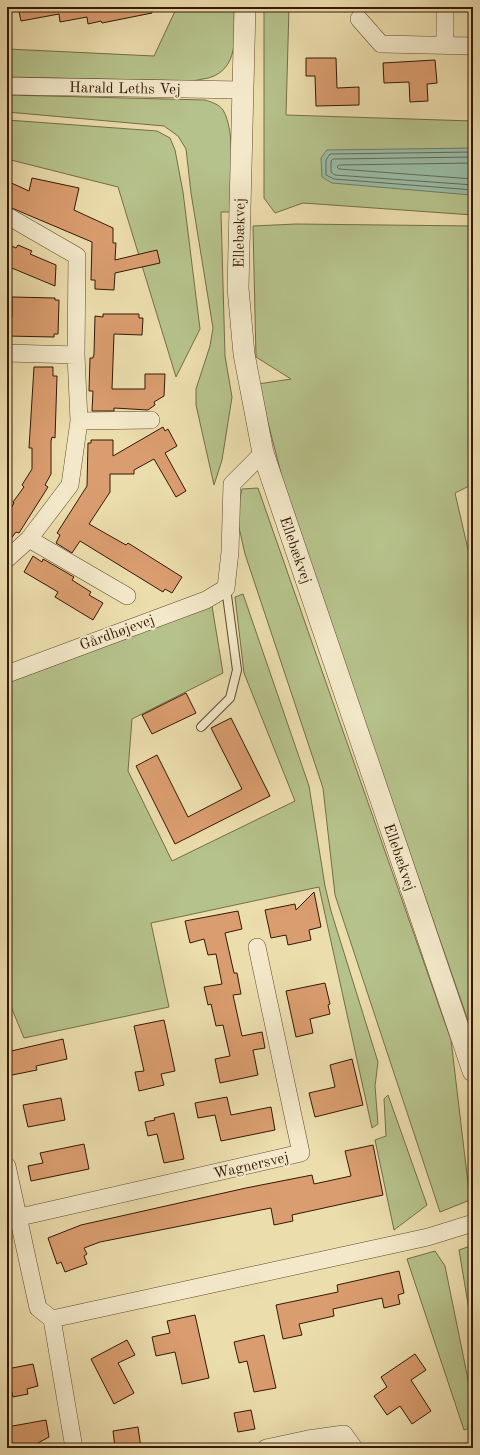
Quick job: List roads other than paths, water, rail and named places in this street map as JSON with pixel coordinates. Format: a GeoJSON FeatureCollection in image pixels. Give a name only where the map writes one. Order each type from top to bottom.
{"type":"FeatureCollection","features":[{"type":"Feature","properties":{"kind":"street","name":"Ellebækvej"},"geometry":{"type":"LineString","coordinates":[[245,7],[238,288],[244,354],[263,453],[473,1071]]}},
{"type":"Feature","properties":{"kind":"street"},"geometry":{"type":"LineString","coordinates":[[445,7],[446,45]]}},
{"type":"Feature","properties":{"kind":"street"},"geometry":{"type":"LineString","coordinates":[[359,19],[381,44],[473,46]]}},
{"type":"Feature","properties":{"kind":"street","name":"Harald Leths Vej"},"geometry":{"type":"LineString","coordinates":[[7,86],[243,90]]}},
{"type":"Feature","properties":{"kind":"street"},"geometry":{"type":"LineString","coordinates":[[7,218],[11,218],[77,256],[76,355],[79,421],[70,485],[29,539],[7,559]]}},
{"type":"Feature","properties":{"kind":"street"},"geometry":{"type":"LineString","coordinates":[[7,353],[76,355]]}},
{"type":"Feature","properties":{"kind":"street"},"geometry":{"type":"LineString","coordinates":[[79,421],[151,420]]}},
{"type":"Feature","properties":{"kind":"street"},"geometry":{"type":"LineString","coordinates":[[226,588],[230,552],[232,484],[263,453]]}},
{"type":"Feature","properties":{"kind":"street"},"geometry":{"type":"LineString","coordinates":[[29,539],[127,596]]}},
{"type":"Feature","properties":{"kind":"street","name":"Gårdhøjevej"},"geometry":{"type":"LineString","coordinates":[[7,674],[206,600],[226,588]]}},
{"type":"Feature","properties":{"kind":"street","name":"Wagnersvej"},"geometry":{"type":"LineString","coordinates":[[13,1219],[301,1153],[257,947]]}},
{"type":"Feature","properties":{"kind":"street"},"geometry":{"type":"LineString","coordinates":[[7,1166],[13,1219],[38,1308],[52,1319],[74,1448]]}},
{"type":"Feature","properties":{"kind":"street"},"geometry":{"type":"LineString","coordinates":[[52,1319],[428,1237],[473,1223]]}},
{"type":"Feature","properties":{"kind":"street"},"geometry":{"type":"LineString","coordinates":[[266,1448],[308,1439],[344,1434],[354,1448]]}},
{"type":"Feature","properties":{"kind":"lane"},"geometry":{"type":"LineString","coordinates":[[201,727],[230,698],[237,670],[226,588]]}},
{"type":"Feature","properties":{"kind":"water"},"geometry":{"type":"Polygon","coordinates":[[[473,148],[473,194],[471,195],[332,183],[322,177],[321,158],[327,150],[473,148]]]}}]}
